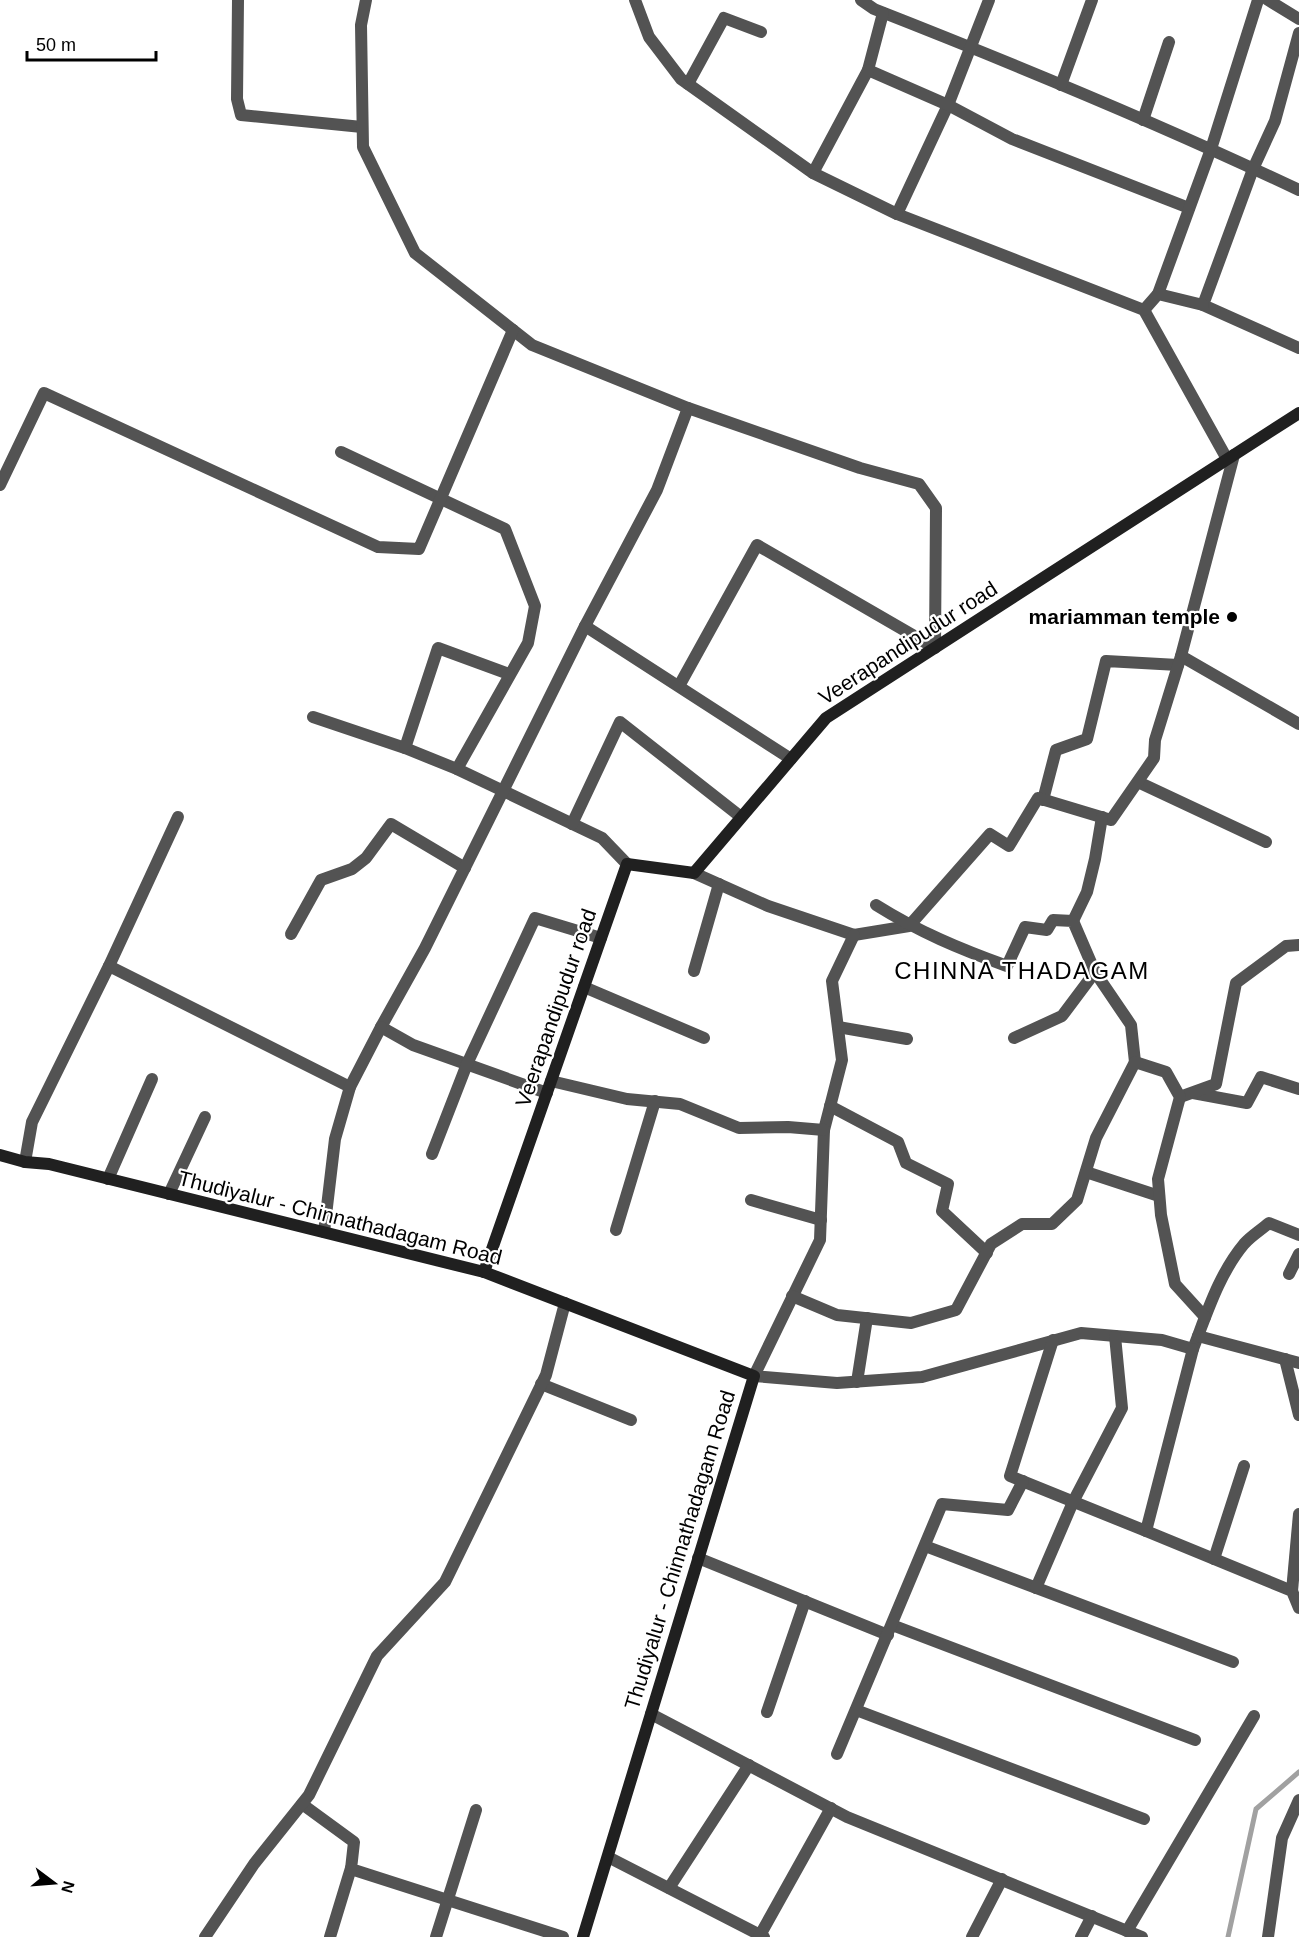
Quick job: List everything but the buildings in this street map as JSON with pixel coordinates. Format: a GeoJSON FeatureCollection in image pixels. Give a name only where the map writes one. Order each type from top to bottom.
{"type":"FeatureCollection","features":[{"type":"Feature","properties":{"kind":"main road","name":"Veerapandipudur road"},"geometry":{"type":"LineString","coordinates":[[694,873],[826,718],[1299,414]]}},
{"type":"Feature","properties":{"kind":"main road","name":"Veerapandipudur road"},"geometry":{"type":"LineString","coordinates":[[484,1272],[627,864]]}},
{"type":"Feature","properties":{"kind":"main road"},"geometry":{"type":"LineString","coordinates":[[627,864],[694,873]]}},
{"type":"Feature","properties":{"kind":"main road","name":"Thudiyalur - Chinnathadagam Road"},"geometry":{"type":"LineString","coordinates":[[0,1155],[25,1162],[49,1164],[484,1272],[754,1376],[583,1937]]}},
{"type":"Feature","properties":{"kind":"street"},"geometry":{"type":"LineString","coordinates":[[238,0],[237,99],[241,114],[362,127]]}},
{"type":"Feature","properties":{"kind":"street"},"geometry":{"type":"LineString","coordinates":[[366,0],[361,25],[363,147],[415,253],[532,345],[688,408],[860,468],[919,484],[936,508],[935,648],[757,545],[679,686]]}},
{"type":"Feature","properties":{"kind":"street"},"geometry":{"type":"LineString","coordinates":[[635,0],[649,38],[681,79],[813,173],[897,214],[1143,310],[1231,457],[1180,660],[1155,740],[1154,758],[1111,820],[1038,798],[1009,846],[990,834],[909,926],[854,935],[768,906],[694,873]]}},
{"type":"Feature","properties":{"kind":"street"},"geometry":{"type":"LineString","coordinates":[[861,0],[969,48],[1211,149],[1299,190]]}},
{"type":"Feature","properties":{"kind":"street"},"geometry":{"type":"LineString","coordinates":[[897,214],[948,105],[989,0]]}},
{"type":"Feature","properties":{"kind":"street"},"geometry":{"type":"LineString","coordinates":[[1061,85],[1092,0]]}},
{"type":"Feature","properties":{"kind":"street"},"geometry":{"type":"LineString","coordinates":[[1143,310],[1158,294],[1211,149],[1258,0]]}},
{"type":"Feature","properties":{"kind":"street"},"geometry":{"type":"LineString","coordinates":[[1268,0],[1299,18]]}},
{"type":"Feature","properties":{"kind":"street"},"geometry":{"type":"LineString","coordinates":[[813,173],[868,70],[877,7]]}},
{"type":"Feature","properties":{"kind":"street"},"geometry":{"type":"LineString","coordinates":[[688,84],[724,18],[761,32]]}},
{"type":"Feature","properties":{"kind":"street"},"geometry":{"type":"LineString","coordinates":[[1203,305],[1253,169],[1275,121],[1299,33]]}},
{"type":"Feature","properties":{"kind":"street"},"geometry":{"type":"LineString","coordinates":[[1143,120],[1169,42]]}},
{"type":"Feature","properties":{"kind":"street"},"geometry":{"type":"LineString","coordinates":[[868,70],[948,105],[1012,139],[1189,208]]}},
{"type":"Feature","properties":{"kind":"street"},"geometry":{"type":"LineString","coordinates":[[1158,294],[1203,305],[1299,348]]}},
{"type":"Feature","properties":{"kind":"street"},"geometry":{"type":"LineString","coordinates":[[0,485],[44,393],[378,547],[420,549],[513,330]]}},
{"type":"Feature","properties":{"kind":"street"},"geometry":{"type":"LineString","coordinates":[[324,1232],[335,1140],[350,1088],[425,948],[585,626],[657,490],[688,408]]}},
{"type":"Feature","properties":{"kind":"street"},"geometry":{"type":"LineString","coordinates":[[341,452],[505,529],[535,606],[528,643],[457,769]]}},
{"type":"Feature","properties":{"kind":"street"},"geometry":{"type":"LineString","coordinates":[[585,626],[791,759]]}},
{"type":"Feature","properties":{"kind":"street"},"geometry":{"type":"LineString","coordinates":[[405,748],[438,648],[509,674]]}},
{"type":"Feature","properties":{"kind":"street"},"geometry":{"type":"LineString","coordinates":[[1043,800],[1056,750],[1088,740],[1106,661],[1180,660],[1299,724]]}},
{"type":"Feature","properties":{"kind":"street"},"geometry":{"type":"LineString","coordinates":[[313,717],[405,748],[457,769],[602,838],[627,864]]}},
{"type":"Feature","properties":{"kind":"street"},"geometry":{"type":"LineString","coordinates":[[572,824],[620,722],[741,817]]}},
{"type":"Feature","properties":{"kind":"street"},"geometry":{"type":"LineString","coordinates":[[1138,782],[1266,842]]}},
{"type":"Feature","properties":{"kind":"street"},"geometry":{"type":"LineString","coordinates":[[25,1162],[32,1122],[109,966],[178,817]]}},
{"type":"Feature","properties":{"kind":"street"},"geometry":{"type":"LineString","coordinates":[[792,1296],[837,1315],[911,1323],[956,1310],[991,1244],[1022,1224],[1052,1224],[1077,1200],[1096,1138],[1135,1062],[1131,1025],[1095,972],[1073,921],[1087,892],[1102,817]]}},
{"type":"Feature","properties":{"kind":"street"},"geometry":{"type":"LineString","coordinates":[[291,934],[321,880],[352,869],[366,858],[391,824],[465,868]]}},
{"type":"Feature","properties":{"kind":"street"},"geometry":{"type":"LineString","coordinates":[[694,971],[719,884]]}},
{"type":"Feature","properties":{"kind":"street"},"geometry":{"type":"LineString","coordinates":[[876,905],[909,926],[951,946],[1007,966],[1025,927],[1047,930],[1053,920],[1073,921]]}},
{"type":"Feature","properties":{"kind":"street"},"geometry":{"type":"LineString","coordinates":[[432,1154],[467,1064],[534,918],[601,938]]}},
{"type":"Feature","properties":{"kind":"street"},"geometry":{"type":"LineString","coordinates":[[854,935],[832,981],[842,1060],[824,1130],[820,1240],[754,1376],[837,1383],[922,1377],[1081,1333],[1162,1340],[1193,1349]]}},
{"type":"Feature","properties":{"kind":"street"},"geometry":{"type":"LineString","coordinates":[[1186,1095],[1216,1084],[1236,983],[1286,946],[1299,945]]}},
{"type":"Feature","properties":{"kind":"street"},"geometry":{"type":"LineString","coordinates":[[109,966],[350,1088]]}},
{"type":"Feature","properties":{"kind":"street"},"geometry":{"type":"LineString","coordinates":[[1014,1038],[1062,1016],[1095,972]]}},
{"type":"Feature","properties":{"kind":"street"},"geometry":{"type":"LineString","coordinates":[[584,987],[704,1038]]}},
{"type":"Feature","properties":{"kind":"street"},"geometry":{"type":"LineString","coordinates":[[838,1027],[907,1039]]}},
{"type":"Feature","properties":{"kind":"street"},"geometry":{"type":"LineString","coordinates":[[381,1028],[413,1045],[547,1093]]}},
{"type":"Feature","properties":{"kind":"street"},"geometry":{"type":"LineString","coordinates":[[1135,1062],[1166,1072],[1186,1095],[1247,1103],[1261,1077],[1299,1089]]}},
{"type":"Feature","properties":{"kind":"street"},"geometry":{"type":"LineString","coordinates":[[108,1179],[152,1079]]}},
{"type":"Feature","properties":{"kind":"street"},"geometry":{"type":"LineString","coordinates":[[551,1081],[627,1099],[680,1104],[739,1128],[788,1127],[824,1130]]}},
{"type":"Feature","properties":{"kind":"street"},"geometry":{"type":"LineString","coordinates":[[1186,1095],[1158,1179],[1159,1196],[1175,1284],[1205,1317]]}},
{"type":"Feature","properties":{"kind":"street"},"geometry":{"type":"LineString","coordinates":[[616,1230],[655,1101]]}},
{"type":"Feature","properties":{"kind":"street"},"geometry":{"type":"LineString","coordinates":[[830,1106],[898,1142],[906,1163],[948,1184],[942,1211],[987,1252]]}},
{"type":"Feature","properties":{"kind":"street"},"geometry":{"type":"LineString","coordinates":[[169,1194],[205,1117]]}},
{"type":"Feature","properties":{"kind":"street"},"geometry":{"type":"LineString","coordinates":[[1086,1172],[1159,1196]]}},
{"type":"Feature","properties":{"kind":"street"},"geometry":{"type":"LineString","coordinates":[[751,1200],[821,1220]]}},
{"type":"Feature","properties":{"kind":"street"},"geometry":{"type":"LineString","coordinates":[[1146,1531],[1193,1349],[1228,1267],[1245,1243],[1269,1223],[1298,1232]]}},
{"type":"Feature","properties":{"kind":"street"},"geometry":{"type":"LineString","coordinates":[[1289,1274],[1299,1254]]}},
{"type":"Feature","properties":{"kind":"street"},"geometry":{"type":"LineString","coordinates":[[205,1937],[254,1864],[309,1795],[377,1656],[446,1582],[546,1375],[565,1303]]}},
{"type":"Feature","properties":{"kind":"street"},"geometry":{"type":"LineString","coordinates":[[857,1382],[867,1318]]}},
{"type":"Feature","properties":{"kind":"street"},"geometry":{"type":"LineString","coordinates":[[1036,1588],[1073,1502],[1122,1408],[1115,1336]]}},
{"type":"Feature","properties":{"kind":"street"},"geometry":{"type":"LineString","coordinates":[[1198,1336],[1299,1363]]}},
{"type":"Feature","properties":{"kind":"street"},"geometry":{"type":"LineString","coordinates":[[1053,1340],[1010,1476],[1292,1592]]}},
{"type":"Feature","properties":{"kind":"street"},"geometry":{"type":"LineString","coordinates":[[1285,1359],[1299,1415]]}},
{"type":"Feature","properties":{"kind":"street"},"geometry":{"type":"LineString","coordinates":[[542,1384],[631,1420]]}},
{"type":"Feature","properties":{"kind":"street"},"geometry":{"type":"LineString","coordinates":[[1214,1559],[1244,1466]]}},
{"type":"Feature","properties":{"kind":"street"},"geometry":{"type":"LineString","coordinates":[[837,1754],[942,1504],[1008,1510],[1023,1481]]}},
{"type":"Feature","properties":{"kind":"street"},"geometry":{"type":"LineString","coordinates":[[1299,1514],[1292,1592],[1299,1608]]}},
{"type":"Feature","properties":{"kind":"street"},"geometry":{"type":"LineString","coordinates":[[924,1546],[1233,1662]]}},
{"type":"Feature","properties":{"kind":"street"},"geometry":{"type":"LineString","coordinates":[[699,1558],[805,1601],[1196,1740]]}},
{"type":"Feature","properties":{"kind":"street"},"geometry":{"type":"LineString","coordinates":[[767,1712],[805,1601]]}},
{"type":"Feature","properties":{"kind":"street"},"geometry":{"type":"LineString","coordinates":[[856,1710],[1144,1819]]}},
{"type":"Feature","properties":{"kind":"street"},"geometry":{"type":"LineString","coordinates":[[651,1714],[847,1817],[1142,1937]]}},
{"type":"Feature","properties":{"kind":"street"},"geometry":{"type":"LineString","coordinates":[[1127,1931],[1254,1716]]}},
{"type":"Feature","properties":{"kind":"street"},"geometry":{"type":"LineString","coordinates":[[669,1888],[749,1765]]}},
{"type":"Feature","properties":{"kind":"street"},"geometry":{"type":"LineString","coordinates":[[1268,1937],[1282,1838],[1299,1800]]}},
{"type":"Feature","properties":{"kind":"street"},"geometry":{"type":"LineString","coordinates":[[302,1803],[354,1842],[351,1868],[330,1937]]}},
{"type":"Feature","properties":{"kind":"street"},"geometry":{"type":"LineString","coordinates":[[608,1857],[761,1936],[831,1808]]}},
{"type":"Feature","properties":{"kind":"street"},"geometry":{"type":"LineString","coordinates":[[436,1937],[476,1810]]}},
{"type":"Feature","properties":{"kind":"street"},"geometry":{"type":"LineString","coordinates":[[351,1868],[563,1937]]}},
{"type":"Feature","properties":{"kind":"street"},"geometry":{"type":"LineString","coordinates":[[972,1937],[1002,1879]]}},
{"type":"Feature","properties":{"kind":"street"},"geometry":{"type":"LineString","coordinates":[[1081,1937],[1092,1916]]}},
{"type":"Feature","properties":{"kind":"waterway"},"geometry":{"type":"LineString","coordinates":[[1228,1937],[1256,1809],[1299,1772]]}},
{"type":"Feature","properties":{"kind":"place","name":"mariamman temple"},"geometry":{"type":"Point","coordinates":[1232,617]}},
{"type":"Feature","properties":{"kind":"district","name":"CHINNA THADAGAM"},"geometry":{"type":"Point","coordinates":[1022,971]}}]}
